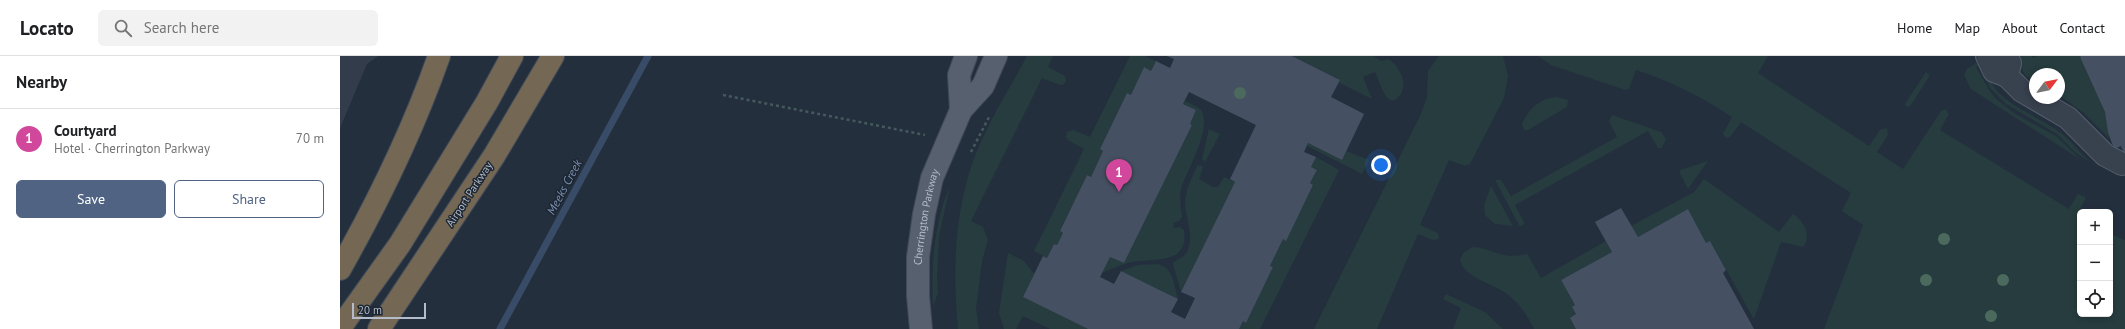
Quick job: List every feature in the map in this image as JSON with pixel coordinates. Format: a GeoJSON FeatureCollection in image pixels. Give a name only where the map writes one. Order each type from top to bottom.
{"type":"FeatureCollection","features":[{"type":"Feature","properties":{"kind":"highway"},"geometry":{"type":"LineString","coordinates":[[340,269],[365,225],[404,145],[440,56]]}},
{"type":"Feature","properties":{"kind":"highway"},"geometry":{"type":"LineString","coordinates":[[340,328],[400,244],[487,102],[512,56]]}},
{"type":"Feature","properties":{"kind":"highway","name":"Airport Parkway"},"geometry":{"type":"LineString","coordinates":[[379,329],[494,156],[553,56]]}},
{"type":"Feature","properties":{"kind":"main road","name":"Cherrington Parkway"},"geometry":{"type":"LineString","coordinates":[[961,110],[958,75],[966,56]]}},
{"type":"Feature","properties":{"kind":"main road","name":"Cherrington Parkway"},"geometry":{"type":"LineString","coordinates":[[921,329],[918,296],[918,257],[924,214],[932,178],[961,110],[983,86],[996,56]]}},
{"type":"Feature","properties":{"kind":"lane"},"geometry":{"type":"LineString","coordinates":[[1987,56],[1994,71],[2007,66],[2022,91],[2068,118],[2105,155],[2122,164]]}},
{"type":"Feature","properties":{"kind":"path"},"geometry":{"type":"LineString","coordinates":[[723,95],[948,139]]}},
{"type":"Feature","properties":{"kind":"path"},"geometry":{"type":"LineString","coordinates":[[967,159],[992,111]]}},
{"type":"Feature","properties":{"kind":"shaded area"},"geometry":{"type":"Polygon","coordinates":[[[340,56],[378,56],[367,64],[340,128],[340,56]]]}},
{"type":"Feature","properties":{"kind":"green space"},"geometry":{"type":"Polygon","coordinates":[[[1027,56],[1053,56],[1048,67],[1065,76],[1066,81],[1063,85],[1060,85],[1042,78],[971,221],[983,227],[988,240],[982,261],[976,308],[979,329],[958,329],[955,268],[956,247],[965,187],[976,153],[983,138],[1027,56]]]}},
{"type":"Feature","properties":{"kind":"green space"},"geometry":{"type":"Polygon","coordinates":[[[1130,56],[1145,56],[1156,61],[1151,71],[1144,67],[1131,95],[1127,93],[1100,149],[1103,151],[1091,177],[1087,175],[1060,231],[1063,233],[1057,245],[1054,244],[1047,258],[1034,251],[1084,149],[1068,140],[1066,137],[1067,132],[1073,130],[1090,137],[1130,56]]]}},
{"type":"Feature","properties":{"kind":"green space"},"geometry":{"type":"Polygon","coordinates":[[[1292,56],[1374,56],[1381,61],[1389,59],[1398,68],[1404,86],[1399,96],[1393,101],[1390,100],[1384,93],[1375,72],[1363,77],[1372,99],[1338,82],[1339,79],[1292,56]]]}},
{"type":"Feature","properties":{"kind":"green space"},"geometry":{"type":"Polygon","coordinates":[[[1439,56],[1503,56],[1508,76],[1504,98],[1470,164],[1465,166],[1449,160],[1420,225],[1438,233],[1439,239],[1433,240],[1418,234],[1377,329],[1314,329],[1420,116],[1427,98],[1428,71],[1439,56]]]}},
{"type":"Feature","properties":{"kind":"green space"},"geometry":{"type":"Polygon","coordinates":[[[1538,56],[1768,56],[1758,73],[1869,146],[1880,130],[1887,128],[1888,135],[1877,152],[1903,169],[1941,111],[1945,109],[1949,114],[1940,130],[2069,209],[2078,194],[2085,197],[2080,209],[2077,209],[2077,317],[2113,317],[2113,235],[2125,240],[2125,329],[1824,329],[1863,225],[1842,211],[1851,193],[1741,122],[1730,137],[1726,138],[1723,134],[1732,117],[1709,102],[1674,85],[1636,70],[1629,89],[1625,90],[1551,65],[1538,56]]]}},
{"type":"Feature","properties":{"kind":"green space"},"geometry":{"type":"Polygon","coordinates":[[[2014,56],[2032,56],[2033,58],[2037,56],[2081,56],[2080,57],[2105,112],[2110,139],[2084,113],[2065,99],[2065,68],[2029,68],[2029,78],[2026,76],[2014,56]]]}},
{"type":"Feature","properties":{"kind":"green space"},"geometry":{"type":"Polygon","coordinates":[[[1976,63],[1983,67],[1994,88],[2004,98],[2053,127],[2096,166],[2076,153],[2057,134],[2006,104],[1991,89],[1978,66],[1976,67],[1996,99],[2017,115],[2056,136],[2081,160],[1971,89],[1964,75],[1967,69],[1976,63]]]}},
{"type":"Feature","properties":{"kind":"green space"},"geometry":{"type":"Polygon","coordinates":[[[1926,72],[1930,75],[1911,105],[1907,107],[1905,104],[1926,72]]]}},
{"type":"Feature","properties":{"kind":"green space"},"geometry":{"type":"Polygon","coordinates":[[[1556,97],[1568,100],[1567,107],[1528,130],[1524,130],[1522,124],[1531,109],[1539,102],[1556,97]]]}},
{"type":"Feature","properties":{"kind":"green space"},"geometry":{"type":"Polygon","coordinates":[[[1185,101],[1201,110],[1204,118],[1204,128],[1180,192],[1182,217],[1179,221],[1173,223],[1174,228],[1180,227],[1184,230],[1184,241],[1181,249],[1176,254],[1168,258],[1132,262],[1102,273],[1110,257],[1124,263],[1192,125],[1190,124],[1196,110],[1183,104],[1185,101]]]}},
{"type":"Feature","properties":{"kind":"green space"},"geometry":{"type":"Polygon","coordinates":[[[1612,115],[1661,132],[1666,139],[1662,148],[1658,148],[1648,131],[1515,205],[1524,222],[1524,224],[1520,227],[1495,180],[1501,180],[1511,196],[1617,137],[1609,121],[1612,115]]]}},
{"type":"Feature","properties":{"kind":"green space"},"geometry":{"type":"Polygon","coordinates":[[[1209,129],[1220,134],[1205,162],[1202,159],[1209,129]]]}},
{"type":"Feature","properties":{"kind":"green space"},"geometry":{"type":"Polygon","coordinates":[[[1308,143],[1342,160],[1346,151],[1369,160],[1362,174],[1307,146],[1308,143]]]}},
{"type":"Feature","properties":{"kind":"green space"},"geometry":{"type":"Polygon","coordinates":[[[1316,157],[1339,170],[1260,329],[1239,329],[1243,321],[1246,323],[1273,267],[1270,266],[1283,239],[1286,240],[1313,185],[1310,183],[1317,170],[1311,167],[1316,157]]]}},
{"type":"Feature","properties":{"kind":"green space"},"geometry":{"type":"Polygon","coordinates":[[[1708,161],[1688,189],[1680,170],[1708,161]]]}},
{"type":"Feature","properties":{"kind":"green space"},"geometry":{"type":"Polygon","coordinates":[[[1200,165],[1203,167],[1199,179],[1213,187],[1218,187],[1224,177],[1235,182],[1181,292],[1173,264],[1187,253],[1190,244],[1190,232],[1185,201],[1195,170],[1197,166],[1200,165]]]}},
{"type":"Feature","properties":{"kind":"green space"},"geometry":{"type":"Polygon","coordinates":[[[1704,179],[1779,232],[1793,214],[1806,229],[1807,238],[1803,247],[1781,242],[1754,319],[1710,241],[1706,243],[1688,209],[1638,237],[1631,226],[1694,192],[1704,179]]]}},
{"type":"Feature","properties":{"kind":"green space"},"geometry":{"type":"Polygon","coordinates":[[[950,185],[939,237],[937,278],[938,293],[933,306],[933,260],[937,229],[940,214],[950,185]]]}},
{"type":"Feature","properties":{"kind":"green space"},"geometry":{"type":"Polygon","coordinates":[[[1491,186],[1513,226],[1495,224],[1485,215],[1484,205],[1491,186]]]}},
{"type":"Feature","properties":{"kind":"green space"},"geometry":{"type":"Polygon","coordinates":[[[1606,241],[1612,252],[1561,280],[1575,305],[1572,307],[1576,314],[1570,318],[1576,329],[1534,329],[1523,310],[1515,301],[1501,290],[1467,272],[1460,260],[1463,253],[1473,247],[1510,256],[1527,254],[1541,278],[1606,241]]]}},
{"type":"Feature","properties":{"kind":"green space"},"geometry":{"type":"Polygon","coordinates":[[[1008,253],[1024,261],[1034,274],[1023,297],[1088,329],[1050,329],[1023,316],[1016,329],[1004,329],[999,313],[1008,253]]]}},
{"type":"Feature","properties":{"kind":"green space"},"geometry":{"type":"Polygon","coordinates":[[[1158,264],[1167,269],[1170,273],[1178,299],[1121,271],[1138,265],[1158,264]]]}},
{"type":"Feature","properties":{"kind":"green space"},"geometry":{"type":"Polygon","coordinates":[[[1446,294],[1485,312],[1503,329],[1453,329],[1461,308],[1443,299],[1446,294]]]}},
{"type":"Feature","properties":{"kind":"building"},"geometry":{"type":"Polygon","coordinates":[[[1167,56],[1292,56],[1340,80],[1331,97],[1364,114],[1342,160],[1308,143],[1304,152],[1316,157],[1311,167],[1317,170],[1310,183],[1313,185],[1286,241],[1283,239],[1270,266],[1273,267],[1246,323],[1243,321],[1239,329],[1088,329],[1023,297],[1043,256],[1047,258],[1054,244],[1057,245],[1063,233],[1060,231],[1087,175],[1091,177],[1103,151],[1100,149],[1127,93],[1131,95],[1144,67],[1151,71],[1156,61],[1170,68],[1174,59],[1167,56]],[[1189,92],[1183,104],[1196,110],[1190,124],[1192,125],[1124,263],[1110,257],[1100,277],[1114,284],[1121,271],[1178,299],[1171,312],[1185,319],[1195,298],[1181,292],[1235,182],[1230,179],[1256,125],[1189,92]]]}},
{"type":"Feature","properties":{"kind":"building"},"geometry":{"type":"Polygon","coordinates":[[[2125,56],[2125,156],[2121,146],[2114,149],[2108,132],[2105,112],[2080,57],[2125,56]]]}},
{"type":"Feature","properties":{"kind":"building"},"geometry":{"type":"Polygon","coordinates":[[[1621,208],[1638,237],[1688,209],[1706,243],[1710,241],[1726,270],[1723,273],[1754,329],[1576,329],[1570,318],[1576,314],[1572,307],[1575,305],[1561,280],[1612,252],[1595,222],[1621,208]]]}},
{"type":"Feature","properties":{"kind":"waterway","name":"Meeks Creek"},"geometry":{"type":"LineString","coordinates":[[500,329],[648,56]]}},
{"type":"Feature","properties":{"kind":"place","name":"Courtyard"},"geometry":{"type":"Point","coordinates":[1119,192]}}]}
